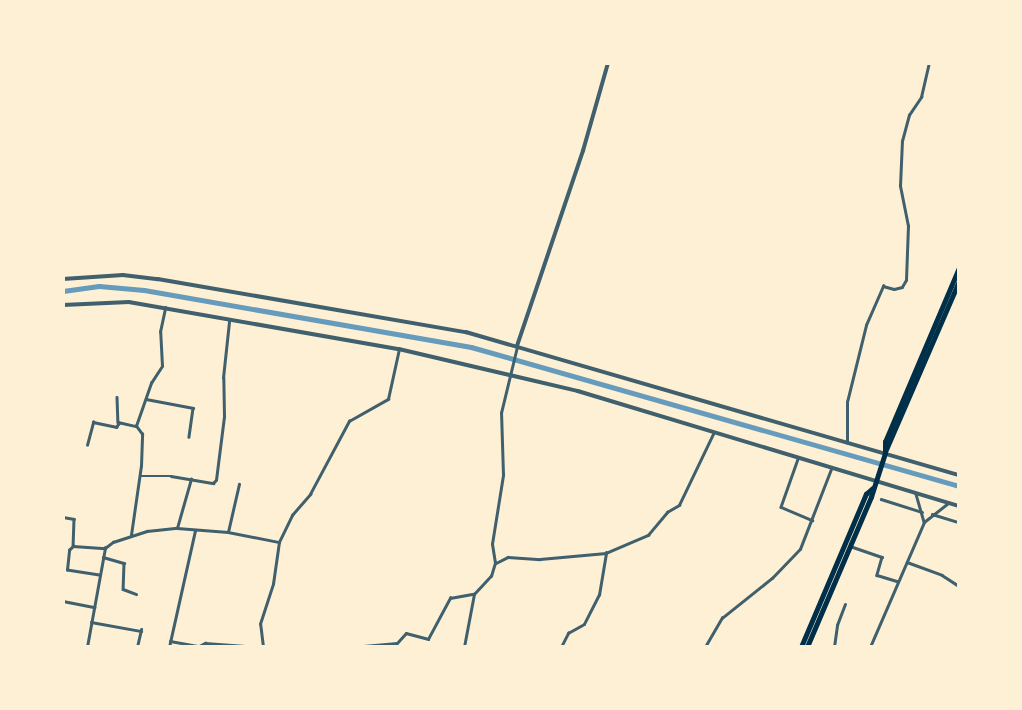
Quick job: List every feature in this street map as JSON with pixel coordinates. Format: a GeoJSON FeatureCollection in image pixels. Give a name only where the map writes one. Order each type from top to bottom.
{"type":"FeatureCollection","features":[{"type":"Feature","properties":{"kind":"main road"},"geometry":{"type":"LineString","coordinates":[[938,324],[959,268]]}},
{"type":"Feature","properties":{"kind":"main road"},"geometry":{"type":"LineString","coordinates":[[807,647],[875,484],[885,453],[885,442],[959,281]]}},
{"type":"Feature","properties":{"kind":"main road"},"geometry":{"type":"LineString","coordinates":[[801,647],[866,495],[875,484]]}},
{"type":"Feature","properties":{"kind":"street"},"geometry":{"type":"LineString","coordinates":[[464,647],[474,594],[491,576],[495,564],[492,544],[503,475],[501,413],[509,374],[583,151],[608,63]]}},
{"type":"Feature","properties":{"kind":"street"},"geometry":{"type":"LineString","coordinates":[[847,443],[847,402],[866,324],[883,286],[894,289],[902,287],[906,280],[908,226],[900,186],[902,141],[909,115],[921,97],[923,77],[929,63]]}},
{"type":"Feature","properties":{"kind":"street"},"geometry":{"type":"LineString","coordinates":[[63,279],[123,275],[158,279],[466,332],[959,475]]}},
{"type":"Feature","properties":{"kind":"street"},"geometry":{"type":"LineString","coordinates":[[63,306],[109,302],[165,308],[229,322],[399,349],[578,391],[831,468],[875,484],[959,506]]}},
{"type":"Feature","properties":{"kind":"street"},"geometry":{"type":"LineString","coordinates":[[136,425],[162,366],[160,332],[165,308]]}},
{"type":"Feature","properties":{"kind":"street"},"geometry":{"type":"LineString","coordinates":[[141,477],[191,479],[213,483],[218,473],[229,322]]}},
{"type":"Feature","properties":{"kind":"street"},"geometry":{"type":"LineString","coordinates":[[170,640],[199,646],[205,643],[262,647],[260,624],[273,584],[279,542],[292,515],[310,494],[349,421],[388,399],[399,349]]}},
{"type":"Feature","properties":{"kind":"street"},"geometry":{"type":"LineString","coordinates":[[117,397],[119,423]]}},
{"type":"Feature","properties":{"kind":"street"},"geometry":{"type":"LineString","coordinates":[[146,398],[193,408],[190,436]]}},
{"type":"Feature","properties":{"kind":"street"},"geometry":{"type":"LineString","coordinates":[[87,445],[93,422],[116,427],[119,423]]}},
{"type":"Feature","properties":{"kind":"street"},"geometry":{"type":"LineString","coordinates":[[119,423],[136,425],[142,434],[141,477],[131,535]]}},
{"type":"Feature","properties":{"kind":"street"},"geometry":{"type":"LineString","coordinates":[[495,564],[508,557],[540,559],[606,552],[648,535],[667,512],[679,505],[713,434]]}},
{"type":"Feature","properties":{"kind":"street"},"geometry":{"type":"LineString","coordinates":[[798,458],[781,507],[812,520]]}},
{"type":"Feature","properties":{"kind":"street"},"geometry":{"type":"LineString","coordinates":[[705,647],[722,618],[772,578],[800,550],[831,468]]}},
{"type":"Feature","properties":{"kind":"street"},"geometry":{"type":"LineString","coordinates":[[177,528],[191,479]]}},
{"type":"Feature","properties":{"kind":"street"},"geometry":{"type":"LineString","coordinates":[[228,533],[239,484]]}},
{"type":"Feature","properties":{"kind":"street"},"geometry":{"type":"LineString","coordinates":[[916,494],[924,522]]}},
{"type":"Feature","properties":{"kind":"street"},"geometry":{"type":"LineString","coordinates":[[881,499],[922,513]]}},
{"type":"Feature","properties":{"kind":"street"},"geometry":{"type":"LineString","coordinates":[[870,647],[924,522],[948,503]]}},
{"type":"Feature","properties":{"kind":"street"},"geometry":{"type":"LineString","coordinates":[[932,514],[959,522]]}},
{"type":"Feature","properties":{"kind":"street"},"geometry":{"type":"LineString","coordinates":[[63,517],[74,519],[73,546],[65,565],[69,571],[100,575]]}},
{"type":"Feature","properties":{"kind":"street"},"geometry":{"type":"LineString","coordinates":[[73,546],[105,548],[131,535],[177,528],[279,542]]}},
{"type":"Feature","properties":{"kind":"street"},"geometry":{"type":"LineString","coordinates":[[169,647],[195,531]]}},
{"type":"Feature","properties":{"kind":"street"},"geometry":{"type":"LineString","coordinates":[[850,546],[882,557],[877,575],[898,582]]}},
{"type":"Feature","properties":{"kind":"street"},"geometry":{"type":"LineString","coordinates":[[87,647],[105,548]]}},
{"type":"Feature","properties":{"kind":"street"},"geometry":{"type":"LineString","coordinates":[[561,647],[568,633],[584,624],[599,595],[606,552]]}},
{"type":"Feature","properties":{"kind":"street"},"geometry":{"type":"LineString","coordinates":[[103,558],[124,563],[123,589],[136,594]]}},
{"type":"Feature","properties":{"kind":"street"},"geometry":{"type":"LineString","coordinates":[[907,562],[942,575],[959,586]]}},
{"type":"Feature","properties":{"kind":"street"},"geometry":{"type":"LineString","coordinates":[[352,647],[397,643],[406,634],[428,639],[450,598],[474,594]]}},
{"type":"Feature","properties":{"kind":"street"},"geometry":{"type":"LineString","coordinates":[[63,601],[96,607]]}},
{"type":"Feature","properties":{"kind":"street"},"geometry":{"type":"LineString","coordinates":[[834,647],[837,625],[845,604]]}},
{"type":"Feature","properties":{"kind":"street"},"geometry":{"type":"LineString","coordinates":[[91,622],[141,630],[138,647]]}},
{"type":"Feature","properties":{"kind":"waterway"},"geometry":{"type":"LineString","coordinates":[[63,291],[99,286],[144,290],[471,347],[959,486]]}}]}
